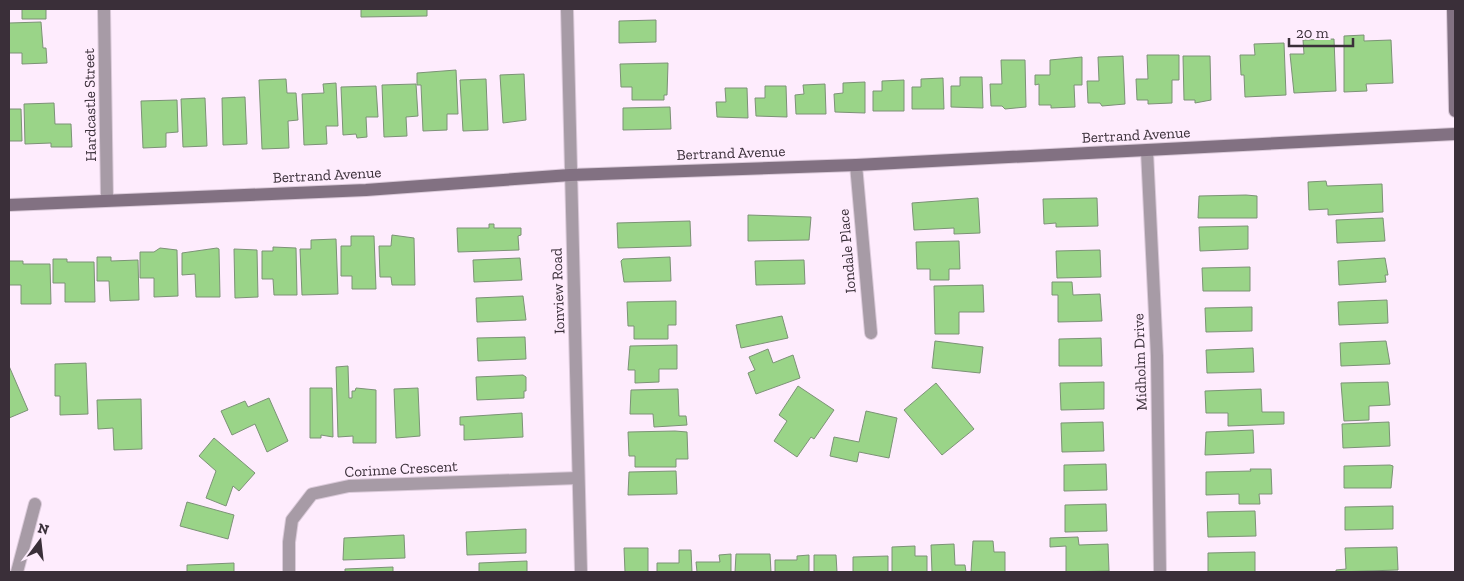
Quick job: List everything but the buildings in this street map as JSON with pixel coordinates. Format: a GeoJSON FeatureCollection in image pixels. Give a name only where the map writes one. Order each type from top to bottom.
{"type":"FeatureCollection","features":[{"type":"Feature","properties":{"kind":"street","name":"Hardcastle Street"},"geometry":{"type":"LineString","coordinates":[[104,9],[107,200]]}},
{"type":"Feature","properties":{"kind":"street","name":"Ionview Road"},"geometry":{"type":"LineString","coordinates":[[567,9],[581,572]]}},
{"type":"Feature","properties":{"kind":"street"},"geometry":{"type":"LineString","coordinates":[[1453,9],[1455,111]]}},
{"type":"Feature","properties":{"kind":"street","name":"Bertrand Avenue"},"geometry":{"type":"LineString","coordinates":[[9,205],[366,190],[570,175],[856,165],[1455,134]]}},
{"type":"Feature","properties":{"kind":"street","name":"Midholm Drive"},"geometry":{"type":"LineString","coordinates":[[1147,151],[1157,356],[1160,572]]}},
{"type":"Feature","properties":{"kind":"street","name":"Iondale Place"},"geometry":{"type":"LineString","coordinates":[[856,165],[871,334]]}},
{"type":"Feature","properties":{"kind":"street","name":"Corinne Crescent"},"geometry":{"type":"LineString","coordinates":[[289,572],[289,542],[292,520],[312,494],[349,486],[578,478]]}},
{"type":"Feature","properties":{"kind":"street"},"geometry":{"type":"LineString","coordinates":[[16,572],[35,504]]}}]}
